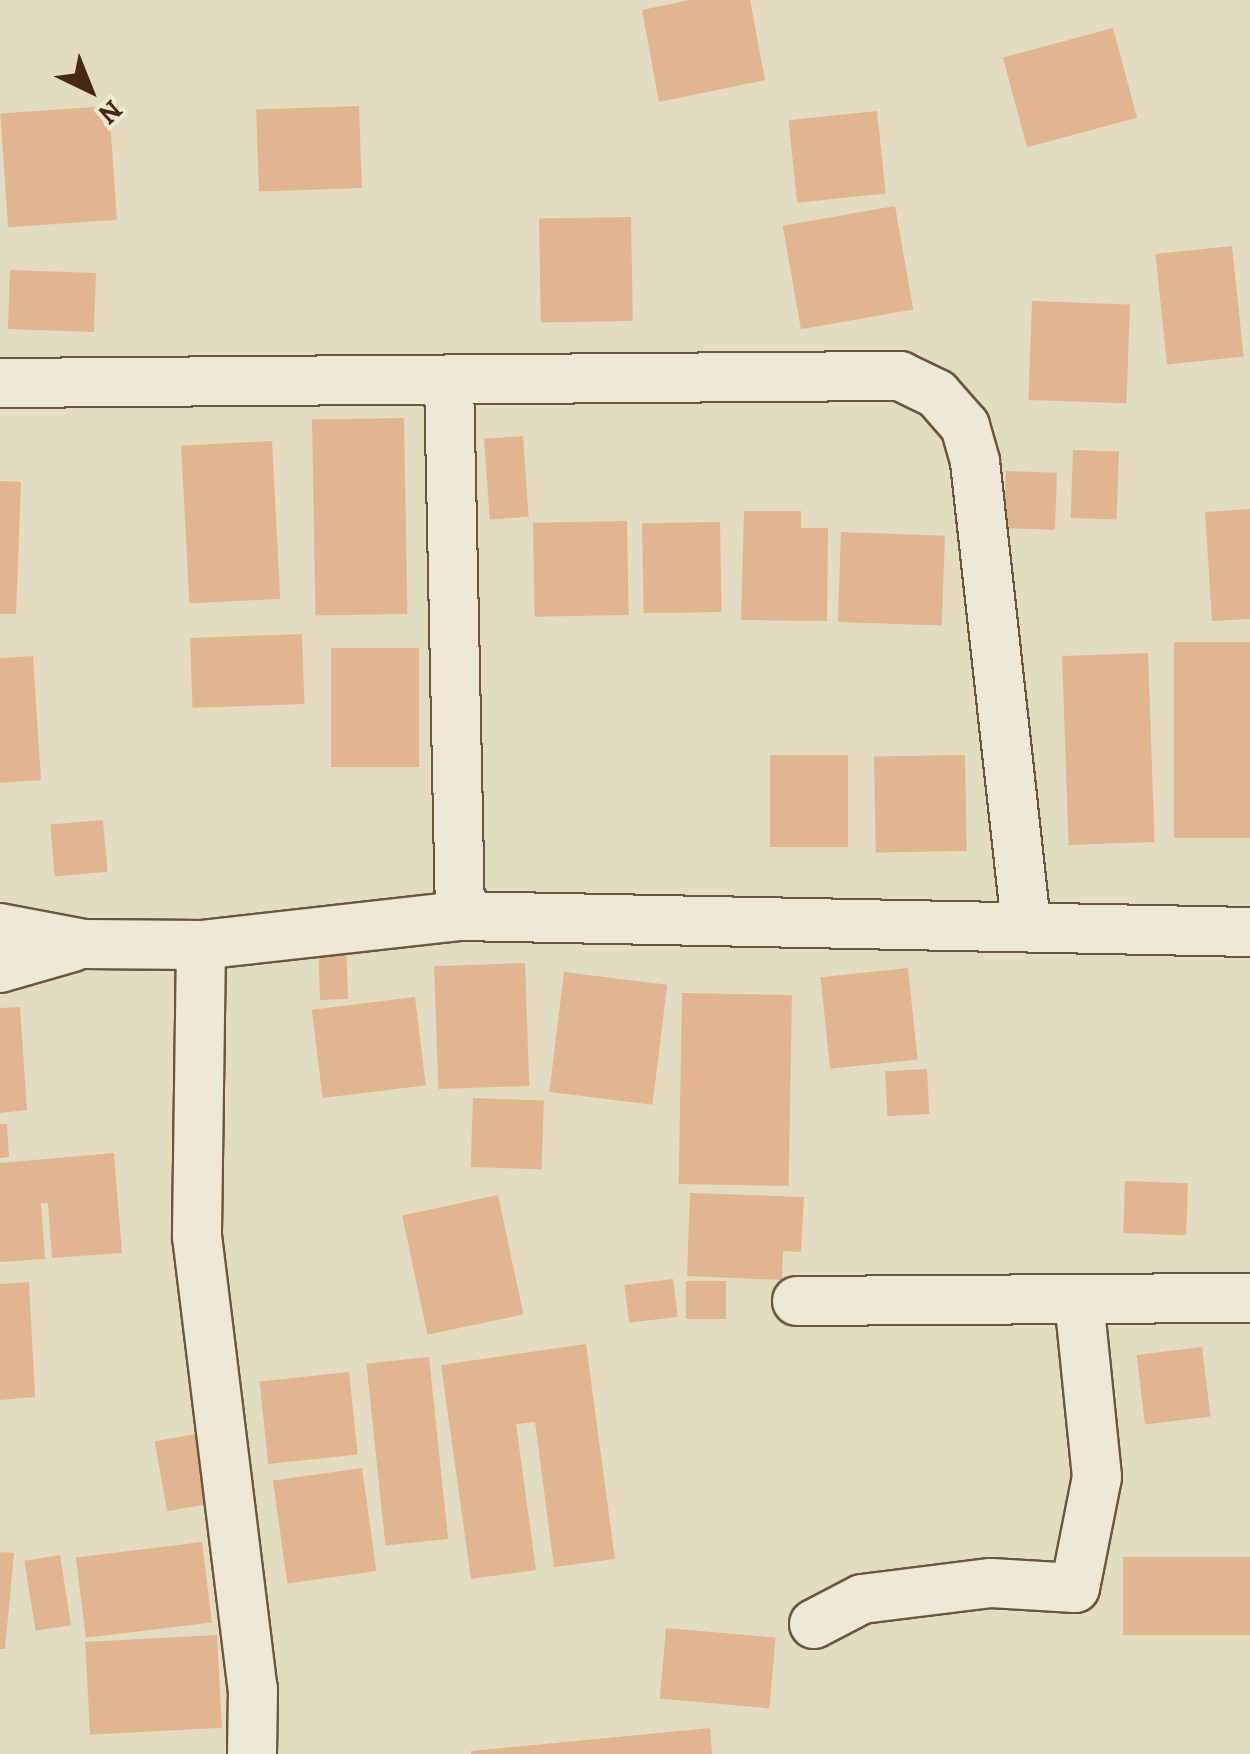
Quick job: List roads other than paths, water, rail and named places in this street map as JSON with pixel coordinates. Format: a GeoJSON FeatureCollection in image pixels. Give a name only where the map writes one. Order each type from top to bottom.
{"type":"FeatureCollection","features":[{"type":"Feature","properties":{"kind":"street"},"geometry":{"type":"LineString","coordinates":[[0,383],[900,376],[937,394],[965,426],[976,462],[1026,924]]}},
{"type":"Feature","properties":{"kind":"street"},"geometry":{"type":"LineString","coordinates":[[449,380],[460,916]]}},
{"type":"Feature","properties":{"kind":"street"},"geometry":{"type":"LineString","coordinates":[[0,928],[84,944],[201,945],[460,916],[1026,924],[1250,932]]}},
{"type":"Feature","properties":{"kind":"street"},"geometry":{"type":"LineString","coordinates":[[0,968],[84,944]]}},
{"type":"Feature","properties":{"kind":"street"},"geometry":{"type":"LineString","coordinates":[[201,945],[196,1236],[254,1689],[252,1754]]}},
{"type":"Feature","properties":{"kind":"street"},"geometry":{"type":"LineString","coordinates":[[797,1301],[1250,1298]]}},
{"type":"Feature","properties":{"kind":"street"},"geometry":{"type":"LineString","coordinates":[[814,1624],[862,1599],[991,1583],[1075,1588],[1097,1477],[1079,1299]]}}]}
